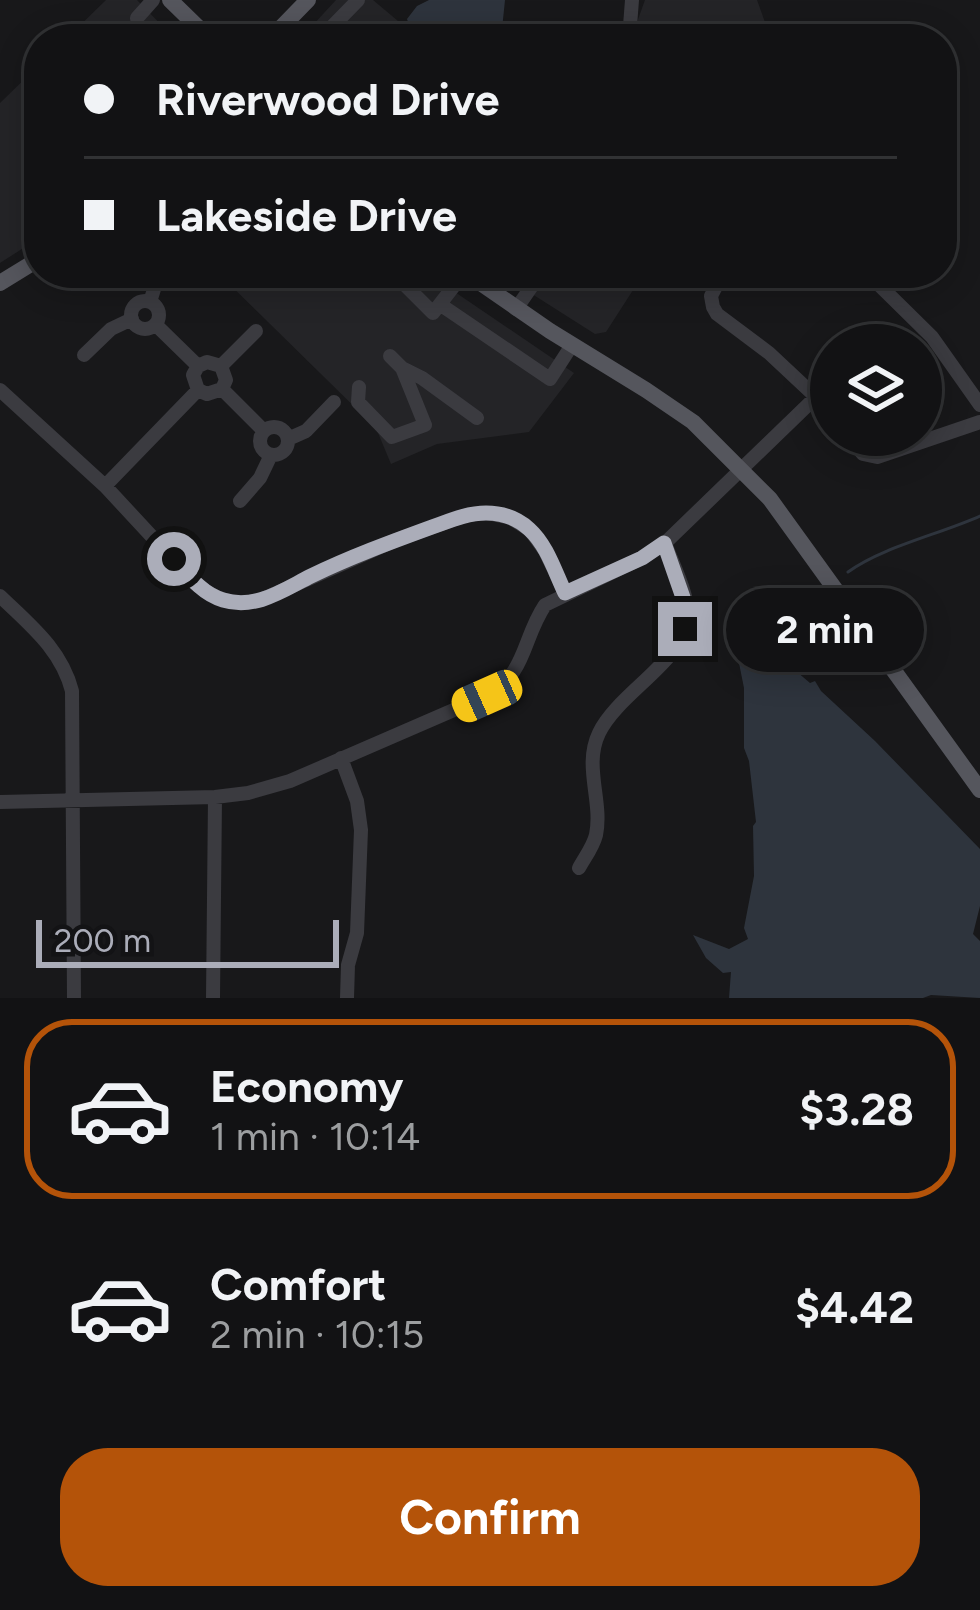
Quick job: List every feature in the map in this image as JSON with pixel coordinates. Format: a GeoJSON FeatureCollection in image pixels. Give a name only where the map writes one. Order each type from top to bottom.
{"type":"FeatureCollection","features":[{"type":"Feature","properties":{"kind":"main road"},"geometry":{"type":"LineString","coordinates":[[170,0],[195,24]]}},
{"type":"Feature","properties":{"kind":"main road"},"geometry":{"type":"LineString","coordinates":[[285,24],[308,0]]}},
{"type":"Feature","properties":{"kind":"main road"},"geometry":{"type":"LineString","coordinates":[[486,288],[678,411],[742,469],[770,499],[980,790]]}},
{"type":"Feature","properties":{"kind":"street"},"geometry":{"type":"LineString","coordinates":[[138,24],[137,18],[153,0]]}},
{"type":"Feature","properties":{"kind":"street"},"geometry":{"type":"LineString","coordinates":[[335,24],[358,0]]}},
{"type":"Feature","properties":{"kind":"street"},"geometry":{"type":"LineString","coordinates":[[150,302],[154,288]]}},
{"type":"Feature","properties":{"kind":"street"},"geometry":{"type":"LineString","coordinates":[[407,288],[433,313],[454,288]]}},
{"type":"Feature","properties":{"kind":"street"},"geometry":{"type":"LineString","coordinates":[[516,309],[531,288]]}},
{"type":"Feature","properties":{"kind":"street"},"geometry":{"type":"LineString","coordinates":[[714,288],[712,302],[717,314],[769,352],[810,391]]}},
{"type":"Feature","properties":{"kind":"street"},"geometry":{"type":"LineString","coordinates":[[884,288],[932,337],[980,405]]}},
{"type":"Feature","properties":{"kind":"street"},"geometry":{"type":"LineString","coordinates":[[150,302],[136,304],[132,319],[143,329],[156,325]]}},
{"type":"Feature","properties":{"kind":"street"},"geometry":{"type":"LineString","coordinates":[[150,302],[159,312],[156,325]]}},
{"type":"Feature","properties":{"kind":"street"},"geometry":{"type":"LineString","coordinates":[[441,305],[550,379],[572,345]]}},
{"type":"Feature","properties":{"kind":"street"},"geometry":{"type":"LineString","coordinates":[[85,355],[111,329],[132,319]]}},
{"type":"Feature","properties":{"kind":"street"},"geometry":{"type":"LineString","coordinates":[[156,325],[198,366]]}},
{"type":"Feature","properties":{"kind":"street"},"geometry":{"type":"LineString","coordinates":[[221,366],[256,331]]}},
{"type":"Feature","properties":{"kind":"street"},"geometry":{"type":"LineString","coordinates":[[390,356],[478,418]]}},
{"type":"Feature","properties":{"kind":"street"},"geometry":{"type":"LineString","coordinates":[[207,362],[221,366],[226,375],[222,389],[213,394],[198,390],[194,375],[198,366],[207,362]]}},
{"type":"Feature","properties":{"kind":"street"},"geometry":{"type":"LineString","coordinates":[[359,387],[358,402],[392,437],[425,424],[402,368]]}},
{"type":"Feature","properties":{"kind":"street"},"geometry":{"type":"LineString","coordinates":[[222,389],[264,431]]}},
{"type":"Feature","properties":{"kind":"street"},"geometry":{"type":"LineString","coordinates":[[0,390],[105,486],[194,582],[223,600],[263,599],[385,544],[467,515],[487,513],[511,518],[530,530],[565,593]]}},
{"type":"Feature","properties":{"kind":"street"},"geometry":{"type":"LineString","coordinates":[[105,486],[198,390]]}},
{"type":"Feature","properties":{"kind":"street"},"geometry":{"type":"LineString","coordinates":[[288,439],[281,428],[272,427],[264,431],[260,443],[271,455],[283,453],[288,439],[306,430],[334,402]]}},
{"type":"Feature","properties":{"kind":"street"},"geometry":{"type":"LineString","coordinates":[[0,802],[248,793],[279,785],[497,690],[517,668],[550,601],[664,543],[810,403]]}},
{"type":"Feature","properties":{"kind":"street"},"geometry":{"type":"LineString","coordinates":[[942,438],[978,427]]}},
{"type":"Feature","properties":{"kind":"street"},"geometry":{"type":"LineString","coordinates":[[240,501],[260,478],[271,455]]}},
{"type":"Feature","properties":{"kind":"street"},"geometry":{"type":"LineString","coordinates":[[579,868],[597,829],[592,761],[596,738],[608,717],[676,646],[687,623],[685,602],[664,543]]}},
{"type":"Feature","properties":{"kind":"street"},"geometry":{"type":"LineString","coordinates":[[0,596],[45,640],[67,673],[74,709],[74,998]]}},
{"type":"Feature","properties":{"kind":"street"},"geometry":{"type":"LineString","coordinates":[[341,758],[357,801],[361,830],[358,923],[348,965],[347,998]]}},
{"type":"Feature","properties":{"kind":"street"},"geometry":{"type":"LineString","coordinates":[[213,998],[215,797]]}},
{"type":"Feature","properties":{"kind":"shaded area"},"geometry":{"type":"Polygon","coordinates":[[[106,0],[137,0],[160,24],[81,24],[106,0]]]}},
{"type":"Feature","properties":{"kind":"shaded area"},"geometry":{"type":"Polygon","coordinates":[[[336,0],[373,0],[400,24],[314,24],[336,0]]]}},
{"type":"Feature","properties":{"kind":"shaded area"},"geometry":{"type":"Polygon","coordinates":[[[429,0],[505,0],[503,24],[409,24],[407,19],[429,0]]]}},
{"type":"Feature","properties":{"kind":"shaded area"},"geometry":{"type":"Polygon","coordinates":[[[645,0],[757,0],[766,24],[636,24],[645,0]]]}},
{"type":"Feature","properties":{"kind":"shaded area"},"geometry":{"type":"Polygon","coordinates":[[[24,80],[24,248],[0,263],[0,103],[24,80]]]}},
{"type":"Feature","properties":{"kind":"shaded area"},"geometry":{"type":"Polygon","coordinates":[[[233,288],[449,288],[574,373],[529,432],[437,444],[391,464],[376,428],[233,288]]]}},
{"type":"Feature","properties":{"kind":"shaded area"},"geometry":{"type":"Polygon","coordinates":[[[523,288],[634,288],[606,332],[595,334],[523,288]]]}},
{"type":"Feature","properties":{"kind":"shaded area"},"geometry":{"type":"Polygon","coordinates":[[[742,647],[769,648],[810,683],[815,681],[980,849],[980,906],[973,934],[980,941],[980,998],[729,998],[731,972],[723,973],[706,958],[693,935],[729,949],[748,939],[744,928],[754,876],[756,822],[744,748],[744,688],[737,653],[742,647]]]}},
{"type":"Feature","properties":{"kind":"waterway"},"geometry":{"type":"LineString","coordinates":[[848,572],[894,548],[980,516]]}},
{"type":"Feature","properties":{"kind":"route"},"geometry":{"type":"LineString","coordinates":[[174,559],[213,596],[252,602],[396,540],[467,515],[493,513],[517,520],[534,534],[565,593],[664,543],[687,609],[685,629]]}}]}
